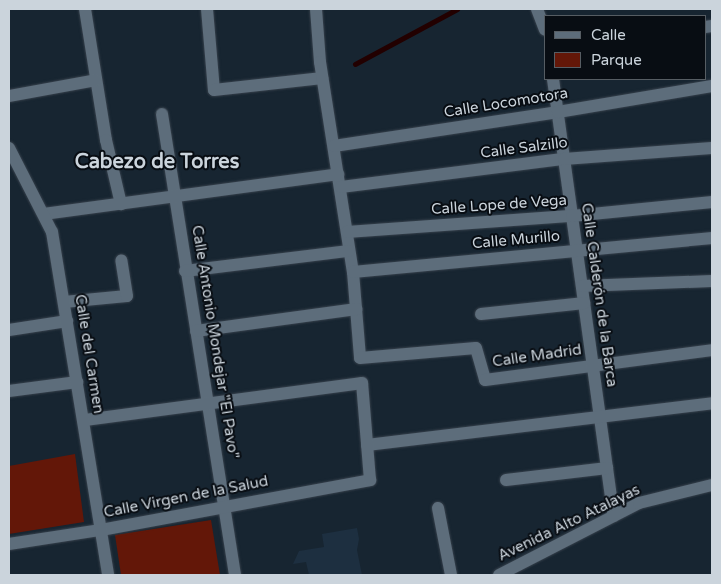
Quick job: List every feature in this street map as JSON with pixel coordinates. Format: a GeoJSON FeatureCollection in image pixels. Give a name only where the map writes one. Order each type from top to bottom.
{"type":"FeatureCollection","features":[{"type":"Feature","properties":{"kind":"street"},"geometry":{"type":"LineString","coordinates":[[85,9],[106,140],[121,204]]}},
{"type":"Feature","properties":{"kind":"street"},"geometry":{"type":"LineString","coordinates":[[207,9],[214,90],[322,78]]}},
{"type":"Feature","properties":{"kind":"street"},"geometry":{"type":"LineString","coordinates":[[196,332],[356,309],[353,272],[340,180],[322,78],[314,51],[316,9]]}},
{"type":"Feature","properties":{"kind":"street"},"geometry":{"type":"LineString","coordinates":[[537,9],[544,27]]}},
{"type":"Feature","properties":{"kind":"street"},"geometry":{"type":"LineString","coordinates":[[212,61],[225,60]]}},
{"type":"Feature","properties":{"kind":"street"},"geometry":{"type":"LineString","coordinates":[[9,96],[96,80]]}},
{"type":"Feature","properties":{"kind":"street","name":"Calle Calderón de la Barca"},"geometry":{"type":"LineString","coordinates":[[553,80],[614,516]]}},
{"type":"Feature","properties":{"kind":"street","name":"Calle Locomotora"},"geometry":{"type":"LineString","coordinates":[[334,146],[558,112],[712,86]]}},
{"type":"Feature","properties":{"kind":"street","name":"Calle Antonio Mondejar \"El Pavo\""},"geometry":{"type":"LineString","coordinates":[[162,114],[176,195],[185,271],[209,404],[236,575]]}},
{"type":"Feature","properties":{"kind":"street","name":"Calle del Carmen"},"geometry":{"type":"LineString","coordinates":[[9,148],[52,232],[108,575]]}},
{"type":"Feature","properties":{"kind":"street","name":"Calle Salzillo"},"geometry":{"type":"LineString","coordinates":[[44,214],[176,195],[564,159],[712,148]]}},
{"type":"Feature","properties":{"kind":"street","name":"Calle Lope de Vega"},"geometry":{"type":"LineString","coordinates":[[347,232],[572,216],[712,202]]}},
{"type":"Feature","properties":{"kind":"street","name":"Calle Murillo"},"geometry":{"type":"LineString","coordinates":[[353,272],[712,238]]}},
{"type":"Feature","properties":{"kind":"street"},"geometry":{"type":"LineString","coordinates":[[185,271],[349,251]]}},
{"type":"Feature","properties":{"kind":"street"},"geometry":{"type":"LineString","coordinates":[[64,302],[127,296],[121,260]]}},
{"type":"Feature","properties":{"kind":"street"},"geometry":{"type":"LineString","coordinates":[[582,286],[712,281]]}},
{"type":"Feature","properties":{"kind":"street"},"geometry":{"type":"LineString","coordinates":[[480,314],[584,303]]}},
{"type":"Feature","properties":{"kind":"street","name":"Calle Madrid"},"geometry":{"type":"LineString","coordinates":[[356,309],[360,358],[476,348],[485,380],[712,350]]}},
{"type":"Feature","properties":{"kind":"street"},"geometry":{"type":"LineString","coordinates":[[9,330],[67,321]]}},
{"type":"Feature","properties":{"kind":"street"},"geometry":{"type":"LineString","coordinates":[[9,391],[77,382]]}},
{"type":"Feature","properties":{"kind":"street"},"geometry":{"type":"LineString","coordinates":[[83,420],[362,383],[367,445],[712,402]]}},
{"type":"Feature","properties":{"kind":"street","name":"Calle Virgen de la Salud"},"geometry":{"type":"LineString","coordinates":[[9,544],[101,530],[370,480],[367,445]]}},
{"type":"Feature","properties":{"kind":"street"},"geometry":{"type":"LineString","coordinates":[[506,480],[607,468]]}},
{"type":"Feature","properties":{"kind":"street","name":"Avenida Alto Atalayas"},"geometry":{"type":"LineString","coordinates":[[503,575],[639,503],[712,485]]}},
{"type":"Feature","properties":{"kind":"street"},"geometry":{"type":"LineString","coordinates":[[438,508],[451,575]]}},
{"type":"Feature","properties":{"kind":"shaded area"},"geometry":{"type":"Polygon","coordinates":[[[357,528],[359,539],[357,550],[362,575],[309,575],[306,562],[293,564],[299,551],[324,547],[322,534],[357,528]]]}},
{"type":"Feature","properties":{"kind":"green space"},"geometry":{"type":"Polygon","coordinates":[[[75,454],[84,522],[9,534],[9,466],[75,454]]]}},
{"type":"Feature","properties":{"kind":"green space"},"geometry":{"type":"Polygon","coordinates":[[[211,520],[220,575],[121,575],[115,535],[211,520]]]}},
{"type":"Feature","properties":{"kind":"waterway"},"geometry":{"type":"LineString","coordinates":[[355,64],[457,9]]}},
{"type":"Feature","properties":{"kind":"district","name":"Cabezo de Torres"},"geometry":{"type":"Point","coordinates":[157,162]}}]}
